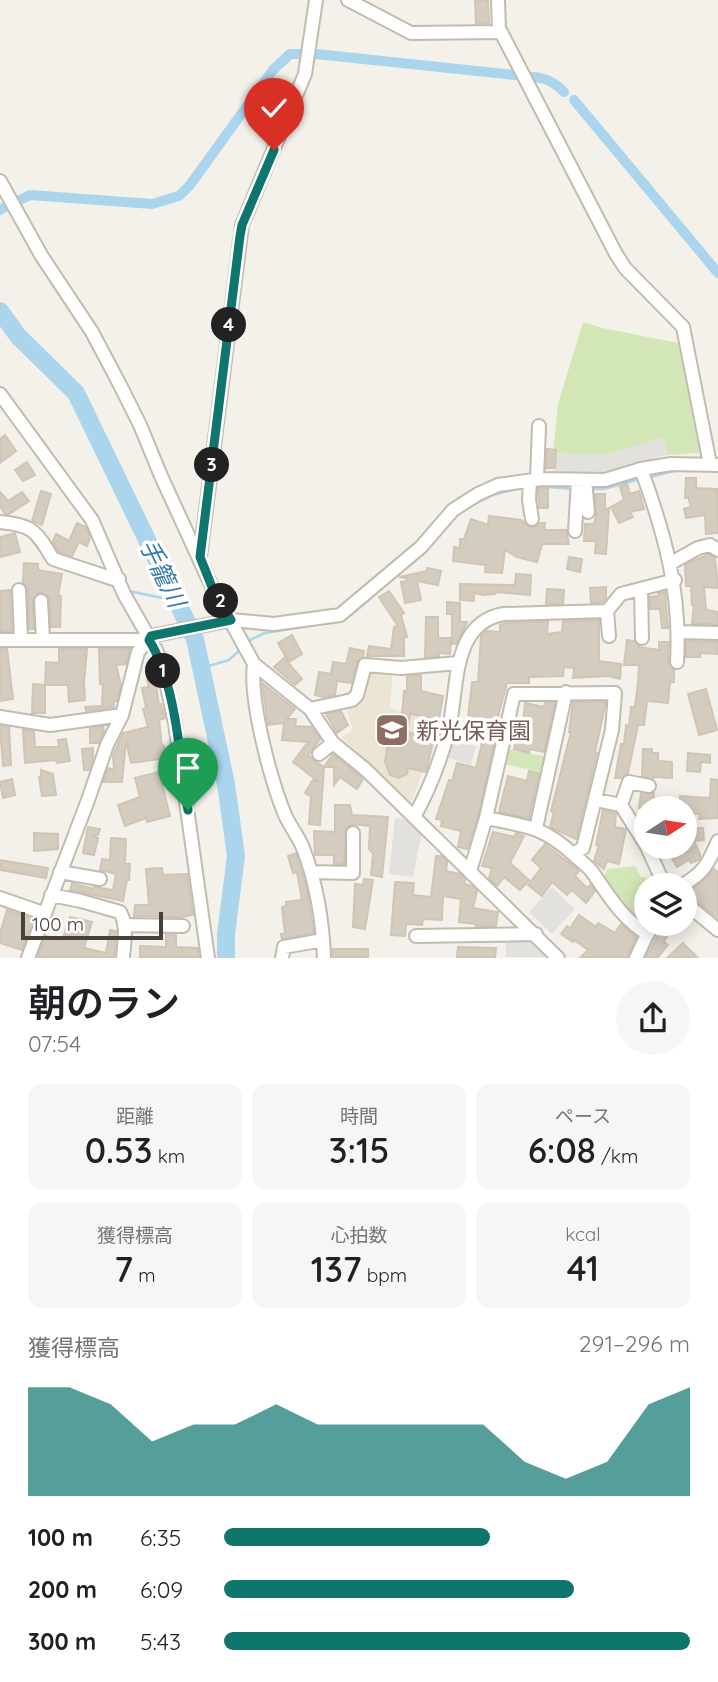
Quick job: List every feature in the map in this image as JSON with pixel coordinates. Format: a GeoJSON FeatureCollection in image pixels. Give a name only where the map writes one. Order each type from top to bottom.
{"type":"FeatureCollection","features":[{"type":"Feature","properties":{"kind":"street"},"geometry":{"type":"LineString","coordinates":[[200,557],[242,225],[305,74],[316,0]]}},
{"type":"Feature","properties":{"kind":"street"},"geometry":{"type":"LineString","coordinates":[[348,0],[411,33],[499,31]]}},
{"type":"Feature","properties":{"kind":"street"},"geometry":{"type":"LineString","coordinates":[[0,640],[150,638],[231,620],[274,624],[340,615],[421,547],[453,510],[495,486],[533,480],[582,486],[643,475],[671,464],[714,465],[682,327],[625,268],[499,31],[498,0]]}},
{"type":"Feature","properties":{"kind":"street"},"geometry":{"type":"LineString","coordinates":[[0,181],[41,255],[92,332],[140,425],[212,587],[254,664],[310,709],[333,743],[365,769],[558,957]]}},
{"type":"Feature","properties":{"kind":"street"},"geometry":{"type":"LineString","coordinates":[[0,394],[92,520],[163,668],[175,723],[208,957]]}},
{"type":"Feature","properties":{"kind":"street"},"geometry":{"type":"LineString","coordinates":[[532,519],[529,499],[539,426]]}},
{"type":"Feature","properties":{"kind":"street"},"geometry":{"type":"LineString","coordinates":[[643,475],[675,580],[679,632],[677,662]]}},
{"type":"Feature","properties":{"kind":"street"},"geometry":{"type":"LineString","coordinates":[[582,486],[588,512]]}},
{"type":"Feature","properties":{"kind":"street"},"geometry":{"type":"LineString","coordinates":[[575,531],[582,486]]}},
{"type":"Feature","properties":{"kind":"street"},"geometry":{"type":"LineString","coordinates":[[0,522],[23,524],[40,537],[53,559],[122,585]]}},
{"type":"Feature","properties":{"kind":"street"},"geometry":{"type":"LineString","coordinates":[[671,563],[698,548],[710,545],[718,550]]}},
{"type":"Feature","properties":{"kind":"street"},"geometry":{"type":"LineString","coordinates":[[609,636],[607,611],[619,596],[675,580]]}},
{"type":"Feature","properties":{"kind":"street"},"geometry":{"type":"LineString","coordinates":[[641,589],[642,638]]}},
{"type":"Feature","properties":{"kind":"street"},"geometry":{"type":"LineString","coordinates":[[19,590],[20,639]]}},
{"type":"Feature","properties":{"kind":"street"},"geometry":{"type":"LineString","coordinates":[[41,601],[43,639]]}},
{"type":"Feature","properties":{"kind":"street"},"geometry":{"type":"LineString","coordinates":[[414,817],[429,790],[448,733],[458,663],[478,627],[496,616],[607,611]]}},
{"type":"Feature","properties":{"kind":"street"},"geometry":{"type":"LineString","coordinates":[[679,632],[718,633]]}},
{"type":"Feature","properties":{"kind":"street"},"geometry":{"type":"LineString","coordinates":[[28,957],[107,745],[121,715],[138,652],[150,638]]}},
{"type":"Feature","properties":{"kind":"street"},"geometry":{"type":"LineString","coordinates":[[310,709],[352,700],[357,695],[365,665],[401,668],[458,663]]}},
{"type":"Feature","properties":{"kind":"street"},"geometry":{"type":"LineString","coordinates":[[254,664],[251,680],[256,710],[276,789],[311,872],[324,957]]}},
{"type":"Feature","properties":{"kind":"street"},"geometry":{"type":"LineString","coordinates":[[536,828],[566,692]]}},
{"type":"Feature","properties":{"kind":"street"},"geometry":{"type":"LineString","coordinates":[[470,872],[486,818],[514,694],[615,693],[612,730],[596,800],[583,848],[573,854]]}},
{"type":"Feature","properties":{"kind":"street"},"geometry":{"type":"LineString","coordinates":[[0,718],[50,725],[121,715]]}},
{"type":"Feature","properties":{"kind":"street"},"geometry":{"type":"LineString","coordinates":[[319,754],[333,743]]}},
{"type":"Feature","properties":{"kind":"street"},"geometry":{"type":"LineString","coordinates":[[621,805],[629,782],[649,786]]}},
{"type":"Feature","properties":{"kind":"street"},"geometry":{"type":"LineString","coordinates":[[596,800],[621,805],[634,826]]}},
{"type":"Feature","properties":{"kind":"street"},"geometry":{"type":"LineString","coordinates":[[486,818],[536,828],[554,836],[592,871],[617,907],[634,924]]}},
{"type":"Feature","properties":{"kind":"street"},"geometry":{"type":"LineString","coordinates":[[311,872],[353,873],[354,833]]}},
{"type":"Feature","properties":{"kind":"street"},"geometry":{"type":"LineString","coordinates":[[697,875],[706,867],[718,841]]}},
{"type":"Feature","properties":{"kind":"street"},"geometry":{"type":"LineString","coordinates":[[60,872],[100,879]]}},
{"type":"Feature","properties":{"kind":"street"},"geometry":{"type":"LineString","coordinates":[[51,895],[120,912],[124,925],[123,957]]}},
{"type":"Feature","properties":{"kind":"street"},"geometry":{"type":"LineString","coordinates":[[0,898],[43,913]]}},
{"type":"Feature","properties":{"kind":"street"},"geometry":{"type":"LineString","coordinates":[[697,913],[718,930]]}},
{"type":"Feature","properties":{"kind":"street"},"geometry":{"type":"LineString","coordinates":[[124,925],[183,926]]}},
{"type":"Feature","properties":{"kind":"street"},"geometry":{"type":"LineString","coordinates":[[416,936],[536,934]]}},
{"type":"Feature","properties":{"kind":"street"},"geometry":{"type":"LineString","coordinates":[[636,957],[646,936]]}},
{"type":"Feature","properties":{"kind":"street"},"geometry":{"type":"LineString","coordinates":[[282,957],[284,947],[323,940]]}},
{"type":"Feature","properties":{"kind":"shaded area"},"geometry":{"type":"Polygon","coordinates":[[[663,438],[667,455],[604,472],[554,473],[553,453],[604,455],[663,438]]]}},
{"type":"Feature","properties":{"kind":"shaded area"},"geometry":{"type":"Polygon","coordinates":[[[393,668],[390,708],[441,723],[411,803],[341,737],[353,731],[346,708],[358,703],[366,669],[393,668]]]}},
{"type":"Feature","properties":{"kind":"shaded area"},"geometry":{"type":"Polygon","coordinates":[[[449,740],[476,746],[471,765],[446,757],[449,740]]]}},
{"type":"Feature","properties":{"kind":"shaded area"},"geometry":{"type":"Polygon","coordinates":[[[395,818],[410,819],[422,832],[413,877],[389,874],[395,818]]]}},
{"type":"Feature","properties":{"kind":"shaded area"},"geometry":{"type":"Polygon","coordinates":[[[552,887],[575,909],[552,934],[529,912],[552,887]]]}},
{"type":"Feature","properties":{"kind":"shaded area"},"geometry":{"type":"Polygon","coordinates":[[[532,941],[547,957],[506,957],[506,942],[532,941]]]}},
{"type":"Feature","properties":{"kind":"green space"},"geometry":{"type":"Polygon","coordinates":[[[583,322],[678,343],[700,453],[667,455],[663,438],[604,455],[553,453],[558,404],[583,322]]]}},
{"type":"Feature","properties":{"kind":"green space"},"geometry":{"type":"Polygon","coordinates":[[[507,749],[549,757],[546,773],[504,764],[507,749]]]}},
{"type":"Feature","properties":{"kind":"green space"},"geometry":{"type":"Polygon","coordinates":[[[635,866],[639,873],[634,873],[634,917],[603,881],[607,869],[635,866]]]}},
{"type":"Feature","properties":{"kind":"building"},"geometry":{"type":"Polygon","coordinates":[[[475,0],[488,0],[489,23],[476,24],[475,0]]]}},
{"type":"Feature","properties":{"kind":"building"},"geometry":{"type":"Polygon","coordinates":[[[5,435],[16,451],[0,463],[0,439],[5,435]]]}},
{"type":"Feature","properties":{"kind":"building"},"geometry":{"type":"Polygon","coordinates":[[[547,449],[556,450],[555,468],[546,468],[547,449]]]}},
{"type":"Feature","properties":{"kind":"building"},"geometry":{"type":"Polygon","coordinates":[[[27,462],[35,475],[23,481],[15,470],[27,462]]]}},
{"type":"Feature","properties":{"kind":"building"},"geometry":{"type":"Polygon","coordinates":[[[686,478],[696,478],[696,488],[717,489],[718,533],[706,534],[705,515],[686,518],[684,509],[691,507],[688,497],[685,498],[686,478]]]}},
{"type":"Feature","properties":{"kind":"building"},"geometry":{"type":"Polygon","coordinates":[[[627,484],[630,494],[639,491],[644,509],[630,512],[633,517],[619,523],[611,507],[624,500],[620,487],[627,484]]]}},
{"type":"Feature","properties":{"kind":"building"},"geometry":{"type":"Polygon","coordinates":[[[538,488],[548,488],[548,508],[539,508],[538,488]]]}},
{"type":"Feature","properties":{"kind":"building"},"geometry":{"type":"Polygon","coordinates":[[[41,491],[51,494],[42,525],[32,521],[41,491]]]}},
{"type":"Feature","properties":{"kind":"building"},"geometry":{"type":"Polygon","coordinates":[[[0,492],[8,501],[22,492],[29,501],[5,514],[0,506],[0,492]]]}},
{"type":"Feature","properties":{"kind":"building"},"geometry":{"type":"Polygon","coordinates":[[[595,494],[605,494],[605,510],[609,508],[606,554],[595,553],[596,541],[584,541],[585,524],[594,524],[595,494]]]}},
{"type":"Feature","properties":{"kind":"building"},"geometry":{"type":"Polygon","coordinates":[[[489,516],[521,520],[530,527],[545,523],[544,530],[566,530],[569,544],[542,544],[537,562],[517,557],[505,550],[502,573],[485,572],[486,565],[453,561],[454,547],[460,548],[460,539],[464,539],[471,519],[488,525],[489,516]]]}},
{"type":"Feature","properties":{"kind":"building"},"geometry":{"type":"Polygon","coordinates":[[[77,523],[86,527],[90,538],[87,546],[79,542],[72,556],[59,552],[53,542],[56,534],[69,541],[77,523]]]}},
{"type":"Feature","properties":{"kind":"building"},"geometry":{"type":"Polygon","coordinates":[[[15,533],[20,552],[0,557],[0,537],[15,533]]]}},
{"type":"Feature","properties":{"kind":"building"},"geometry":{"type":"Polygon","coordinates":[[[709,554],[715,558],[718,588],[704,587],[706,610],[718,612],[718,624],[692,624],[694,605],[691,586],[686,586],[685,565],[709,554]]]}},
{"type":"Feature","properties":{"kind":"building"},"geometry":{"type":"Polygon","coordinates":[[[569,557],[582,559],[580,572],[567,569],[569,557]]]}},
{"type":"Feature","properties":{"kind":"building"},"geometry":{"type":"Polygon","coordinates":[[[24,563],[38,564],[38,570],[62,574],[58,596],[61,596],[60,627],[51,627],[49,597],[40,592],[33,598],[34,629],[29,629],[28,590],[23,582],[24,563]]]}},
{"type":"Feature","properties":{"kind":"building"},"geometry":{"type":"Polygon","coordinates":[[[427,568],[441,571],[438,585],[417,581],[421,600],[405,603],[401,582],[407,581],[406,578],[399,577],[427,571],[427,568]]]}},
{"type":"Feature","properties":{"kind":"building"},"geometry":{"type":"Polygon","coordinates":[[[516,574],[531,575],[530,595],[474,593],[474,601],[460,600],[460,584],[515,585],[516,574]]]}},
{"type":"Feature","properties":{"kind":"building"},"geometry":{"type":"Polygon","coordinates":[[[606,587],[606,598],[603,602],[591,603],[590,588],[606,587]]]}},
{"type":"Feature","properties":{"kind":"building"},"geometry":{"type":"Polygon","coordinates":[[[547,589],[564,590],[563,604],[546,604],[547,589]]]}},
{"type":"Feature","properties":{"kind":"building"},"geometry":{"type":"Polygon","coordinates":[[[10,590],[12,631],[1,631],[0,591],[10,590]]]}},
{"type":"Feature","properties":{"kind":"building"},"geometry":{"type":"Polygon","coordinates":[[[389,591],[404,613],[401,615],[407,637],[404,636],[404,656],[367,656],[369,646],[391,649],[394,627],[398,626],[379,597],[389,591]]]}},
{"type":"Feature","properties":{"kind":"building"},"geometry":{"type":"Polygon","coordinates":[[[665,592],[668,628],[662,628],[660,609],[650,609],[650,597],[665,592]]]}},
{"type":"Feature","properties":{"kind":"building"},"geometry":{"type":"Polygon","coordinates":[[[447,602],[460,603],[460,622],[467,622],[456,644],[452,644],[452,614],[447,614],[447,602]]]}},
{"type":"Feature","properties":{"kind":"building"},"geometry":{"type":"Polygon","coordinates":[[[426,617],[438,617],[438,638],[451,638],[450,654],[439,653],[439,656],[425,657],[426,617]]]}},
{"type":"Feature","properties":{"kind":"building"},"geometry":{"type":"Polygon","coordinates":[[[599,620],[599,661],[621,664],[620,679],[608,676],[573,678],[574,668],[564,667],[563,676],[529,677],[529,683],[507,683],[478,816],[467,849],[458,847],[461,831],[441,826],[442,820],[436,819],[457,763],[476,768],[482,743],[456,737],[458,725],[467,727],[472,682],[478,682],[481,636],[486,631],[500,632],[500,625],[506,623],[548,621],[547,634],[562,632],[563,621],[599,620]]]}},
{"type":"Feature","properties":{"kind":"building"},"geometry":{"type":"Polygon","coordinates":[[[292,635],[302,654],[289,662],[278,643],[292,635]]]}},
{"type":"Feature","properties":{"kind":"building"},"geometry":{"type":"Polygon","coordinates":[[[627,640],[634,641],[640,647],[659,650],[659,642],[669,642],[668,662],[674,670],[674,682],[670,682],[668,703],[647,701],[644,725],[638,725],[628,773],[621,778],[615,778],[626,725],[629,726],[631,707],[635,707],[638,683],[639,665],[624,665],[627,640]]]}},
{"type":"Feature","properties":{"kind":"building"},"geometry":{"type":"Polygon","coordinates":[[[686,641],[718,642],[718,654],[700,653],[700,657],[686,657],[686,641]]]}},
{"type":"Feature","properties":{"kind":"building"},"geometry":{"type":"Polygon","coordinates":[[[350,648],[364,651],[363,657],[357,662],[351,683],[337,681],[335,695],[315,695],[319,672],[331,674],[333,662],[346,664],[350,648]]]}},
{"type":"Feature","properties":{"kind":"building"},"geometry":{"type":"Polygon","coordinates":[[[0,649],[7,649],[13,699],[0,701],[0,649]]]}},
{"type":"Feature","properties":{"kind":"building"},"geometry":{"type":"Polygon","coordinates":[[[59,649],[87,649],[85,700],[69,702],[68,685],[45,685],[46,662],[59,663],[59,649]]]}},
{"type":"Feature","properties":{"kind":"building"},"geometry":{"type":"Polygon","coordinates":[[[99,649],[130,649],[126,664],[116,665],[121,685],[114,707],[86,711],[85,707],[102,706],[103,684],[100,684],[99,649]]]}},
{"type":"Feature","properties":{"kind":"building"},"geometry":{"type":"Polygon","coordinates":[[[284,658],[302,679],[295,685],[274,667],[284,658]]]}},
{"type":"Feature","properties":{"kind":"building"},"geometry":{"type":"Polygon","coordinates":[[[421,675],[421,691],[443,696],[439,719],[410,714],[407,732],[434,738],[426,772],[408,768],[407,774],[399,778],[390,775],[385,762],[392,714],[402,716],[407,676],[421,675]]]}},
{"type":"Feature","properties":{"kind":"building"},"geometry":{"type":"Polygon","coordinates":[[[155,678],[159,705],[161,704],[165,718],[159,720],[162,746],[167,758],[131,763],[126,741],[122,782],[103,782],[108,768],[114,770],[113,755],[123,733],[148,727],[143,709],[146,708],[142,688],[149,687],[147,680],[155,678]]]}},
{"type":"Feature","properties":{"kind":"building"},"geometry":{"type":"Polygon","coordinates":[[[262,683],[295,709],[287,719],[296,719],[295,726],[311,727],[320,739],[308,755],[324,767],[320,825],[309,824],[311,796],[305,793],[313,780],[319,782],[293,762],[308,742],[282,740],[284,723],[268,725],[262,683]]]}},
{"type":"Feature","properties":{"kind":"building"},"geometry":{"type":"Polygon","coordinates":[[[33,684],[45,685],[45,713],[32,713],[33,684]]]}},
{"type":"Feature","properties":{"kind":"building"},"geometry":{"type":"Polygon","coordinates":[[[706,689],[717,730],[699,735],[688,694],[706,689]]]}},
{"type":"Feature","properties":{"kind":"building"},"geometry":{"type":"Polygon","coordinates":[[[545,702],[555,702],[544,752],[530,749],[529,753],[514,749],[518,734],[522,735],[525,703],[544,707],[545,702]]]}},
{"type":"Feature","properties":{"kind":"building"},"geometry":{"type":"Polygon","coordinates":[[[573,702],[606,702],[595,752],[597,753],[576,839],[550,827],[554,812],[551,811],[571,732],[573,702]]]}},
{"type":"Feature","properties":{"kind":"building"},"geometry":{"type":"Polygon","coordinates":[[[341,711],[348,725],[337,733],[326,714],[341,711]]]}},
{"type":"Feature","properties":{"kind":"building"},"geometry":{"type":"Polygon","coordinates":[[[0,726],[9,727],[11,765],[3,766],[0,726]]]}},
{"type":"Feature","properties":{"kind":"building"},"geometry":{"type":"Polygon","coordinates":[[[103,726],[104,732],[99,743],[90,743],[90,728],[103,726]]]}},
{"type":"Feature","properties":{"kind":"building"},"geometry":{"type":"Polygon","coordinates":[[[23,730],[34,731],[35,747],[59,747],[58,740],[66,739],[70,761],[25,763],[23,730]]]}},
{"type":"Feature","properties":{"kind":"building"},"geometry":{"type":"Polygon","coordinates":[[[93,748],[89,770],[84,770],[82,749],[93,748]]]}},
{"type":"Feature","properties":{"kind":"building"},"geometry":{"type":"Polygon","coordinates":[[[643,749],[652,749],[652,753],[658,753],[658,761],[672,762],[672,778],[653,779],[642,776],[643,749]]]}},
{"type":"Feature","properties":{"kind":"building"},"geometry":{"type":"Polygon","coordinates":[[[688,753],[710,755],[710,763],[701,762],[700,772],[687,771],[688,753]]]}},
{"type":"Feature","properties":{"kind":"building"},"geometry":{"type":"Polygon","coordinates":[[[333,754],[363,779],[357,789],[340,777],[334,785],[334,767],[324,767],[333,754]]]}},
{"type":"Feature","properties":{"kind":"building"},"geometry":{"type":"Polygon","coordinates":[[[41,770],[53,774],[56,795],[42,796],[39,777],[41,770]]]}},
{"type":"Feature","properties":{"kind":"building"},"geometry":{"type":"Polygon","coordinates":[[[529,771],[539,773],[529,818],[499,812],[508,776],[527,781],[529,771]]]}},
{"type":"Feature","properties":{"kind":"building"},"geometry":{"type":"Polygon","coordinates":[[[159,772],[170,816],[147,822],[146,818],[125,826],[118,805],[140,797],[135,778],[159,772]]]}},
{"type":"Feature","properties":{"kind":"building"},"geometry":{"type":"Polygon","coordinates":[[[12,779],[15,795],[3,798],[0,782],[12,779]]]}},
{"type":"Feature","properties":{"kind":"building"},"geometry":{"type":"Polygon","coordinates":[[[711,779],[718,780],[718,818],[699,819],[697,797],[710,798],[711,779]]]}},
{"type":"Feature","properties":{"kind":"building"},"geometry":{"type":"Polygon","coordinates":[[[641,793],[654,793],[654,796],[641,796],[641,793]]]}},
{"type":"Feature","properties":{"kind":"building"},"geometry":{"type":"Polygon","coordinates":[[[335,805],[350,805],[352,815],[388,817],[382,877],[371,875],[373,853],[369,849],[370,826],[352,824],[346,828],[344,864],[334,864],[334,855],[315,855],[314,831],[335,832],[335,805]]]}},
{"type":"Feature","properties":{"kind":"building"},"geometry":{"type":"Polygon","coordinates":[[[603,810],[616,813],[615,827],[626,829],[619,864],[607,861],[604,869],[594,861],[599,845],[596,845],[603,810]]]}},
{"type":"Feature","properties":{"kind":"building"},"geometry":{"type":"Polygon","coordinates":[[[88,827],[100,829],[98,835],[92,837],[98,838],[94,855],[83,853],[88,827]]]}},
{"type":"Feature","properties":{"kind":"building"},"geometry":{"type":"Polygon","coordinates":[[[697,828],[703,828],[704,840],[697,841],[697,828]]]}},
{"type":"Feature","properties":{"kind":"building"},"geometry":{"type":"Polygon","coordinates":[[[493,832],[514,837],[516,833],[524,836],[510,863],[529,880],[520,890],[504,877],[497,886],[489,878],[492,868],[482,866],[493,832]]]}},
{"type":"Feature","properties":{"kind":"building"},"geometry":{"type":"Polygon","coordinates":[[[34,833],[58,834],[58,849],[34,851],[34,833]]]}},
{"type":"Feature","properties":{"kind":"building"},"geometry":{"type":"Polygon","coordinates":[[[111,838],[126,839],[125,864],[130,864],[123,901],[70,890],[72,883],[93,889],[113,890],[116,874],[100,870],[102,859],[110,860],[111,838]]]}},
{"type":"Feature","properties":{"kind":"building"},"geometry":{"type":"Polygon","coordinates":[[[545,844],[577,869],[579,871],[575,876],[587,888],[590,885],[595,891],[586,903],[572,890],[567,895],[552,882],[542,896],[528,885],[541,868],[532,860],[545,844]]]}},
{"type":"Feature","properties":{"kind":"building"},"geometry":{"type":"Polygon","coordinates":[[[697,848],[700,859],[691,863],[689,860],[677,867],[672,859],[697,859],[697,848]]]}},
{"type":"Feature","properties":{"kind":"building"},"geometry":{"type":"Polygon","coordinates":[[[296,853],[307,890],[314,933],[282,939],[281,934],[285,934],[282,907],[286,906],[286,902],[302,900],[297,872],[293,873],[288,856],[296,853]]]}},
{"type":"Feature","properties":{"kind":"building"},"geometry":{"type":"Polygon","coordinates":[[[436,856],[442,856],[447,862],[446,871],[460,874],[465,879],[464,884],[477,891],[473,908],[498,912],[496,926],[476,926],[459,922],[461,899],[443,896],[442,920],[423,919],[422,925],[406,924],[405,936],[391,935],[395,882],[414,883],[413,895],[431,897],[436,856]]]}},
{"type":"Feature","properties":{"kind":"building"},"geometry":{"type":"Polygon","coordinates":[[[0,860],[48,868],[46,878],[0,870],[0,860]]]}},
{"type":"Feature","properties":{"kind":"building"},"geometry":{"type":"Polygon","coordinates":[[[162,868],[163,875],[187,874],[193,915],[134,916],[135,905],[149,905],[146,869],[162,868]]]}},
{"type":"Feature","properties":{"kind":"building"},"geometry":{"type":"Polygon","coordinates":[[[714,869],[718,872],[718,918],[697,902],[697,886],[714,869]]]}},
{"type":"Feature","properties":{"kind":"building"},"geometry":{"type":"Polygon","coordinates":[[[364,879],[373,880],[365,929],[353,927],[355,884],[363,885],[364,879]]]}},
{"type":"Feature","properties":{"kind":"building"},"geometry":{"type":"Polygon","coordinates":[[[7,910],[33,919],[22,950],[0,943],[7,910]]]}},
{"type":"Feature","properties":{"kind":"building"},"geometry":{"type":"Polygon","coordinates":[[[579,915],[596,927],[598,923],[615,933],[621,924],[636,937],[627,957],[581,957],[588,950],[561,934],[567,926],[570,928],[579,915]]]}},
{"type":"Feature","properties":{"kind":"building"},"geometry":{"type":"Polygon","coordinates":[[[70,917],[92,922],[84,948],[106,953],[110,930],[116,931],[114,957],[38,957],[46,936],[62,941],[70,917]]]}},
{"type":"Feature","properties":{"kind":"building"},"geometry":{"type":"Polygon","coordinates":[[[166,934],[176,935],[176,947],[198,948],[199,957],[140,957],[140,946],[166,947],[166,934]]]}},
{"type":"Feature","properties":{"kind":"building"},"geometry":{"type":"Polygon","coordinates":[[[658,936],[667,936],[664,942],[668,945],[658,957],[646,957],[658,936]]]}},
{"type":"Feature","properties":{"kind":"building"},"geometry":{"type":"Polygon","coordinates":[[[683,943],[697,957],[668,957],[683,943]]]}},
{"type":"Feature","properties":{"kind":"building"},"geometry":{"type":"Polygon","coordinates":[[[458,947],[496,948],[495,957],[457,957],[458,947]]]}},
{"type":"Feature","properties":{"kind":"building"},"geometry":{"type":"Polygon","coordinates":[[[332,949],[368,949],[368,957],[333,957],[332,949]]]}},
{"type":"Feature","properties":{"kind":"waterway"},"geometry":{"type":"LineString","coordinates":[[20,200],[30,195],[152,204],[179,196],[190,185],[273,70],[290,54],[300,54]]}},
{"type":"Feature","properties":{"kind":"waterway"},"geometry":{"type":"LineString","coordinates":[[316,54],[514,75]]}},
{"type":"Feature","properties":{"kind":"waterway"},"geometry":{"type":"LineString","coordinates":[[533,77],[550,81],[564,92]]}},
{"type":"Feature","properties":{"kind":"waterway"},"geometry":{"type":"LineString","coordinates":[[574,100],[718,273]]}},
{"type":"Feature","properties":{"kind":"waterway"},"geometry":{"type":"LineString","coordinates":[[0,210],[5,207]]}},
{"type":"Feature","properties":{"kind":"waterway","name":"手籠川"},"geometry":{"type":"LineString","coordinates":[[0,311],[18,336],[76,393],[195,639],[226,784],[236,856],[226,934],[226,958]]}},
{"type":"Feature","properties":{"kind":"waterway"},"geometry":{"type":"LineString","coordinates":[[650,477],[674,471],[695,470]]}},
{"type":"Feature","properties":{"kind":"waterway"},"geometry":{"type":"LineString","coordinates":[[589,489],[604,489],[640,479]]}},
{"type":"Feature","properties":{"kind":"waterway"},"geometry":{"type":"LineString","coordinates":[[533,486],[575,489]]}},
{"type":"Feature","properties":{"kind":"waterway"},"geometry":{"type":"LineString","coordinates":[[442,532],[461,511],[493,495],[519,488]]}},
{"type":"Feature","properties":{"kind":"waterway"},"geometry":{"type":"LineString","coordinates":[[0,529],[16,530]]}},
{"type":"Feature","properties":{"kind":"waterway"},"geometry":{"type":"LineString","coordinates":[[40,549],[50,563]]}},
{"type":"Feature","properties":{"kind":"waterway"},"geometry":{"type":"LineString","coordinates":[[66,569],[116,587]]}},
{"type":"Feature","properties":{"kind":"waterway"},"geometry":{"type":"LineString","coordinates":[[345,618],[397,575]]}},
{"type":"Feature","properties":{"kind":"waterway"},"geometry":{"type":"LineString","coordinates":[[129,591],[177,601]]}},
{"type":"Feature","properties":{"kind":"waterway"},"geometry":{"type":"LineString","coordinates":[[248,641],[265,633],[339,621]]}},
{"type":"Feature","properties":{"kind":"waterway"},"geometry":{"type":"LineString","coordinates":[[202,668],[229,660],[241,649]]}},
{"type":"Feature","properties":{"kind":"place","name":"新光保育園"},"geometry":{"type":"Point","coordinates":[392,730]}},
{"type":"Feature","properties":{"kind":"route"},"geometry":{"type":"LineString","coordinates":[[188,810],[175,723],[163,668],[149,640],[151,636],[231,620],[212,587],[200,557],[240,236],[242,225],[274,150]]}}]}
